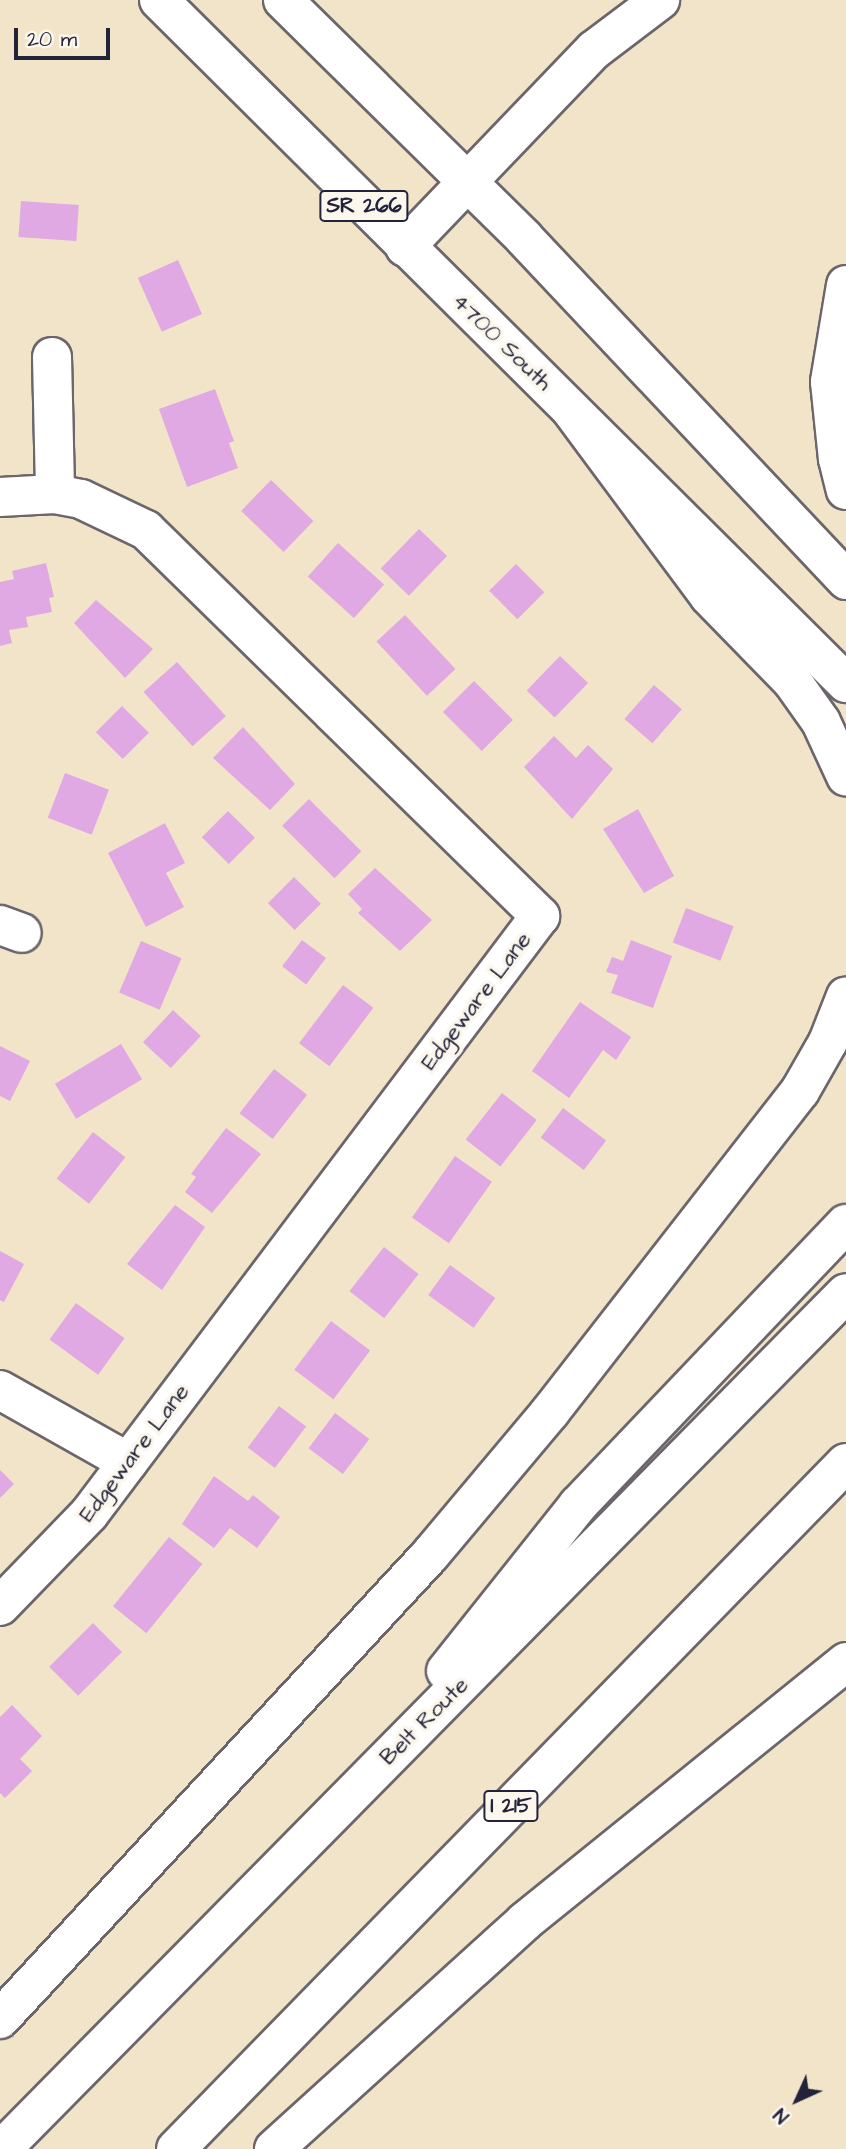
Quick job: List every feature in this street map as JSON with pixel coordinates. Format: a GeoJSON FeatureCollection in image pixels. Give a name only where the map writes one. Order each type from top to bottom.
{"type":"FeatureCollection","features":[{"type":"Feature","properties":{"kind":"main road","name":"4700 South"},"geometry":{"type":"LineString","coordinates":[[159,0],[846,683]]}},
{"type":"Feature","properties":{"kind":"main road"},"geometry":{"type":"LineString","coordinates":[[283,0],[466,180],[846,580]]}},
{"type":"Feature","properties":{"kind":"main road"},"geometry":{"type":"LineString","coordinates":[[405,247],[466,180],[594,50],[660,0]]}},
{"type":"Feature","properties":{"kind":"main road"},"geometry":{"type":"LineString","coordinates":[[846,285],[830,382],[838,459],[846,490]]}},
{"type":"Feature","properties":{"kind":"main road"},"geometry":{"type":"LineString","coordinates":[[52,357],[55,494]]}},
{"type":"Feature","properties":{"kind":"main road"},"geometry":{"type":"LineString","coordinates":[[571,410],[709,596],[792,681],[821,722],[846,776]]}},
{"type":"Feature","properties":{"kind":"main road","name":"Edgeware Lane"},"geometry":{"type":"LineString","coordinates":[[0,498],[55,494],[105,506],[146,530],[180,559],[540,916],[89,1514],[0,1606]]}},
{"type":"Feature","properties":{"kind":"main road"},"geometry":{"type":"LineString","coordinates":[[0,2019],[430,1555],[550,1412],[800,1091],[828,1042],[846,996]]}},
{"type":"Feature","properties":{"kind":"main road"},"geometry":{"type":"LineString","coordinates":[[386,1759],[473,1633],[578,1505],[846,1224]]}},
{"type":"Feature","properties":{"kind":"main road","name":"Belt Route"},"geometry":{"type":"LineString","coordinates":[[2,2149],[846,1293]]}},
{"type":"Feature","properties":{"kind":"main road"},"geometry":{"type":"LineString","coordinates":[[0,1390],[128,1462]]}},
{"type":"Feature","properties":{"kind":"main road","name":"I 215"},"geometry":{"type":"LineString","coordinates":[[176,2149],[846,1463]]}},
{"type":"Feature","properties":{"kind":"main road"},"geometry":{"type":"LineString","coordinates":[[274,2149],[524,1922],[846,1662]]}},
{"type":"Feature","properties":{"kind":"building"},"geometry":{"type":"Polygon","coordinates":[[[21,201],[79,205],[76,241],[18,237],[21,201]]]}},
{"type":"Feature","properties":{"kind":"building"},"geometry":{"type":"Polygon","coordinates":[[[178,260],[202,314],[162,332],[138,278],[178,260]]]}},
{"type":"Feature","properties":{"kind":"building"},"geometry":{"type":"Polygon","coordinates":[[[215,389],[234,441],[229,443],[238,468],[187,487],[159,409],[215,389]]]}},
{"type":"Feature","properties":{"kind":"building"},"geometry":{"type":"Polygon","coordinates":[[[271,480],[313,521],[284,552],[241,511],[271,480]]]}},
{"type":"Feature","properties":{"kind":"building"},"geometry":{"type":"Polygon","coordinates":[[[419,529],[447,556],[409,596],[381,569],[419,529]]]}},
{"type":"Feature","properties":{"kind":"building"},"geometry":{"type":"Polygon","coordinates":[[[338,543],[384,584],[354,618],[308,576],[338,543]]]}},
{"type":"Feature","properties":{"kind":"building"},"geometry":{"type":"Polygon","coordinates":[[[46,563],[54,597],[49,598],[52,612],[26,617],[28,627],[9,630],[12,643],[0,646],[0,582],[14,579],[12,571],[46,563]]]}},
{"type":"Feature","properties":{"kind":"building"},"geometry":{"type":"Polygon","coordinates":[[[516,564],[544,592],[517,619],[489,591],[516,564]]]}},
{"type":"Feature","properties":{"kind":"building"},"geometry":{"type":"Polygon","coordinates":[[[96,600],[153,649],[125,678],[74,623],[96,600]]]}},
{"type":"Feature","properties":{"kind":"building"},"geometry":{"type":"Polygon","coordinates":[[[405,615],[455,669],[427,696],[376,642],[405,615]]]}},
{"type":"Feature","properties":{"kind":"building"},"geometry":{"type":"Polygon","coordinates":[[[560,656],[588,683],[555,718],[527,691],[560,656]]]}},
{"type":"Feature","properties":{"kind":"building"},"geometry":{"type":"Polygon","coordinates":[[[177,662],[226,716],[192,746],[144,692],[177,662]]]}},
{"type":"Feature","properties":{"kind":"building"},"geometry":{"type":"Polygon","coordinates":[[[474,681],[513,720],[482,751],[443,712],[474,681]]]}},
{"type":"Feature","properties":{"kind":"building"},"geometry":{"type":"Polygon","coordinates":[[[654,685],[682,709],[652,743],[624,719],[654,685]]]}},
{"type":"Feature","properties":{"kind":"building"},"geometry":{"type":"Polygon","coordinates":[[[122,706],[149,733],[123,759],[96,732],[122,706]]]}},
{"type":"Feature","properties":{"kind":"building"},"geometry":{"type":"Polygon","coordinates":[[[243,727],[295,784],[270,810],[213,758],[243,727]]]}},
{"type":"Feature","properties":{"kind":"building"},"geometry":{"type":"Polygon","coordinates":[[[554,736],[576,758],[588,745],[613,769],[572,819],[524,767],[554,736]]]}},
{"type":"Feature","properties":{"kind":"building"},"geometry":{"type":"Polygon","coordinates":[[[65,773],[109,790],[92,835],[48,818],[65,773]]]}},
{"type":"Feature","properties":{"kind":"building"},"geometry":{"type":"Polygon","coordinates":[[[309,799],[361,851],[334,878],[282,826],[309,799]]]}},
{"type":"Feature","properties":{"kind":"building"},"geometry":{"type":"Polygon","coordinates":[[[638,809],[674,876],[644,893],[603,829],[638,809]]]}},
{"type":"Feature","properties":{"kind":"building"},"geometry":{"type":"Polygon","coordinates":[[[228,811],[255,838],[229,864],[202,837],[228,811]]]}},
{"type":"Feature","properties":{"kind":"building"},"geometry":{"type":"Polygon","coordinates":[[[165,823],[185,863],[166,873],[184,907],[146,927],[108,853],[165,823]]]}},
{"type":"Feature","properties":{"kind":"building"},"geometry":{"type":"Polygon","coordinates":[[[375,868],[432,920],[400,951],[358,913],[362,909],[348,894],[375,868]]]}},
{"type":"Feature","properties":{"kind":"building"},"geometry":{"type":"Polygon","coordinates":[[[294,877],[321,904],[295,930],[268,903],[294,877]]]}},
{"type":"Feature","properties":{"kind":"building"},"geometry":{"type":"Polygon","coordinates":[[[686,908],[734,926],[720,961],[673,943],[686,908]]]}},
{"type":"Feature","properties":{"kind":"building"},"geometry":{"type":"Polygon","coordinates":[[[302,940],[326,958],[306,984],[282,966],[302,940]]]}},
{"type":"Feature","properties":{"kind":"building"},"geometry":{"type":"Polygon","coordinates":[[[631,940],[672,956],[653,1008],[611,993],[618,975],[606,972],[612,957],[623,961],[631,940]]]}},
{"type":"Feature","properties":{"kind":"building"},"geometry":{"type":"Polygon","coordinates":[[[141,941],[182,958],[160,1010],[119,993],[141,941]]]}},
{"type":"Feature","properties":{"kind":"building"},"geometry":{"type":"Polygon","coordinates":[[[343,985],[373,1008],[329,1066],[299,1043],[343,985]]]}},
{"type":"Feature","properties":{"kind":"building"},"geometry":{"type":"Polygon","coordinates":[[[580,1002],[631,1037],[616,1060],[603,1050],[569,1098],[532,1071],[580,1002]]]}},
{"type":"Feature","properties":{"kind":"building"},"geometry":{"type":"Polygon","coordinates":[[[173,1010],[201,1036],[171,1068],[143,1042],[173,1010]]]}},
{"type":"Feature","properties":{"kind":"building"},"geometry":{"type":"Polygon","coordinates":[[[121,1044],[142,1079],[76,1119],[55,1084],[121,1044]]]}},
{"type":"Feature","properties":{"kind":"building"},"geometry":{"type":"Polygon","coordinates":[[[0,1046],[30,1061],[10,1101],[0,1096],[0,1046]]]}},
{"type":"Feature","properties":{"kind":"building"},"geometry":{"type":"Polygon","coordinates":[[[274,1069],[307,1095],[273,1139],[240,1113],[274,1069]]]}},
{"type":"Feature","properties":{"kind":"building"},"geometry":{"type":"Polygon","coordinates":[[[502,1093],[537,1120],[500,1167],[466,1139],[502,1093]]]}},
{"type":"Feature","properties":{"kind":"building"},"geometry":{"type":"Polygon","coordinates":[[[563,1108],[606,1140],[584,1170],[541,1138],[563,1108]]]}},
{"type":"Feature","properties":{"kind":"building"},"geometry":{"type":"Polygon","coordinates":[[[226,1128],[261,1154],[212,1213],[185,1192],[196,1177],[191,1174],[226,1128]]]}},
{"type":"Feature","properties":{"kind":"building"},"geometry":{"type":"Polygon","coordinates":[[[93,1132],[125,1157],[89,1204],[57,1178],[93,1132]]]}},
{"type":"Feature","properties":{"kind":"building"},"geometry":{"type":"Polygon","coordinates":[[[455,1156],[492,1182],[449,1243],[412,1217],[455,1156]]]}},
{"type":"Feature","properties":{"kind":"building"},"geometry":{"type":"Polygon","coordinates":[[[175,1205],[205,1227],[162,1290],[127,1264],[175,1205]]]}},
{"type":"Feature","properties":{"kind":"building"},"geometry":{"type":"Polygon","coordinates":[[[384,1247],[419,1274],[384,1318],[350,1291],[384,1247]]]}},
{"type":"Feature","properties":{"kind":"building"},"geometry":{"type":"Polygon","coordinates":[[[0,1251],[24,1264],[4,1302],[0,1300],[0,1251]]]}},
{"type":"Feature","properties":{"kind":"building"},"geometry":{"type":"Polygon","coordinates":[[[450,1265],[495,1298],[474,1328],[428,1295],[450,1265]]]}},
{"type":"Feature","properties":{"kind":"building"},"geometry":{"type":"Polygon","coordinates":[[[76,1303],[125,1338],[98,1375],[50,1339],[76,1303]]]}},
{"type":"Feature","properties":{"kind":"building"},"geometry":{"type":"Polygon","coordinates":[[[331,1321],[370,1350],[333,1399],[294,1370],[331,1321]]]}},
{"type":"Feature","properties":{"kind":"building"},"geometry":{"type":"Polygon","coordinates":[[[279,1406],[306,1426],[275,1468],[248,1448],[279,1406]]]}},
{"type":"Feature","properties":{"kind":"building"},"geometry":{"type":"Polygon","coordinates":[[[335,1413],[369,1439],[343,1474],[309,1448],[335,1413]]]}},
{"type":"Feature","properties":{"kind":"building"},"geometry":{"type":"Polygon","coordinates":[[[0,1470],[14,1484],[0,1498],[0,1470]]]}},
{"type":"Feature","properties":{"kind":"building"},"geometry":{"type":"Polygon","coordinates":[[[214,1476],[248,1501],[253,1495],[280,1517],[257,1548],[230,1528],[214,1548],[182,1524],[214,1476]]]}},
{"type":"Feature","properties":{"kind":"building"},"geometry":{"type":"Polygon","coordinates":[[[169,1537],[202,1564],[146,1633],[113,1606],[169,1537]]]}},
{"type":"Feature","properties":{"kind":"building"},"geometry":{"type":"Polygon","coordinates":[[[93,1623],[122,1652],[78,1696],[49,1667],[93,1623]]]}},
{"type":"Feature","properties":{"kind":"building"},"geometry":{"type":"Polygon","coordinates":[[[12,1705],[42,1736],[20,1759],[32,1771],[5,1798],[0,1793],[0,1717],[12,1705]]]}}]}
